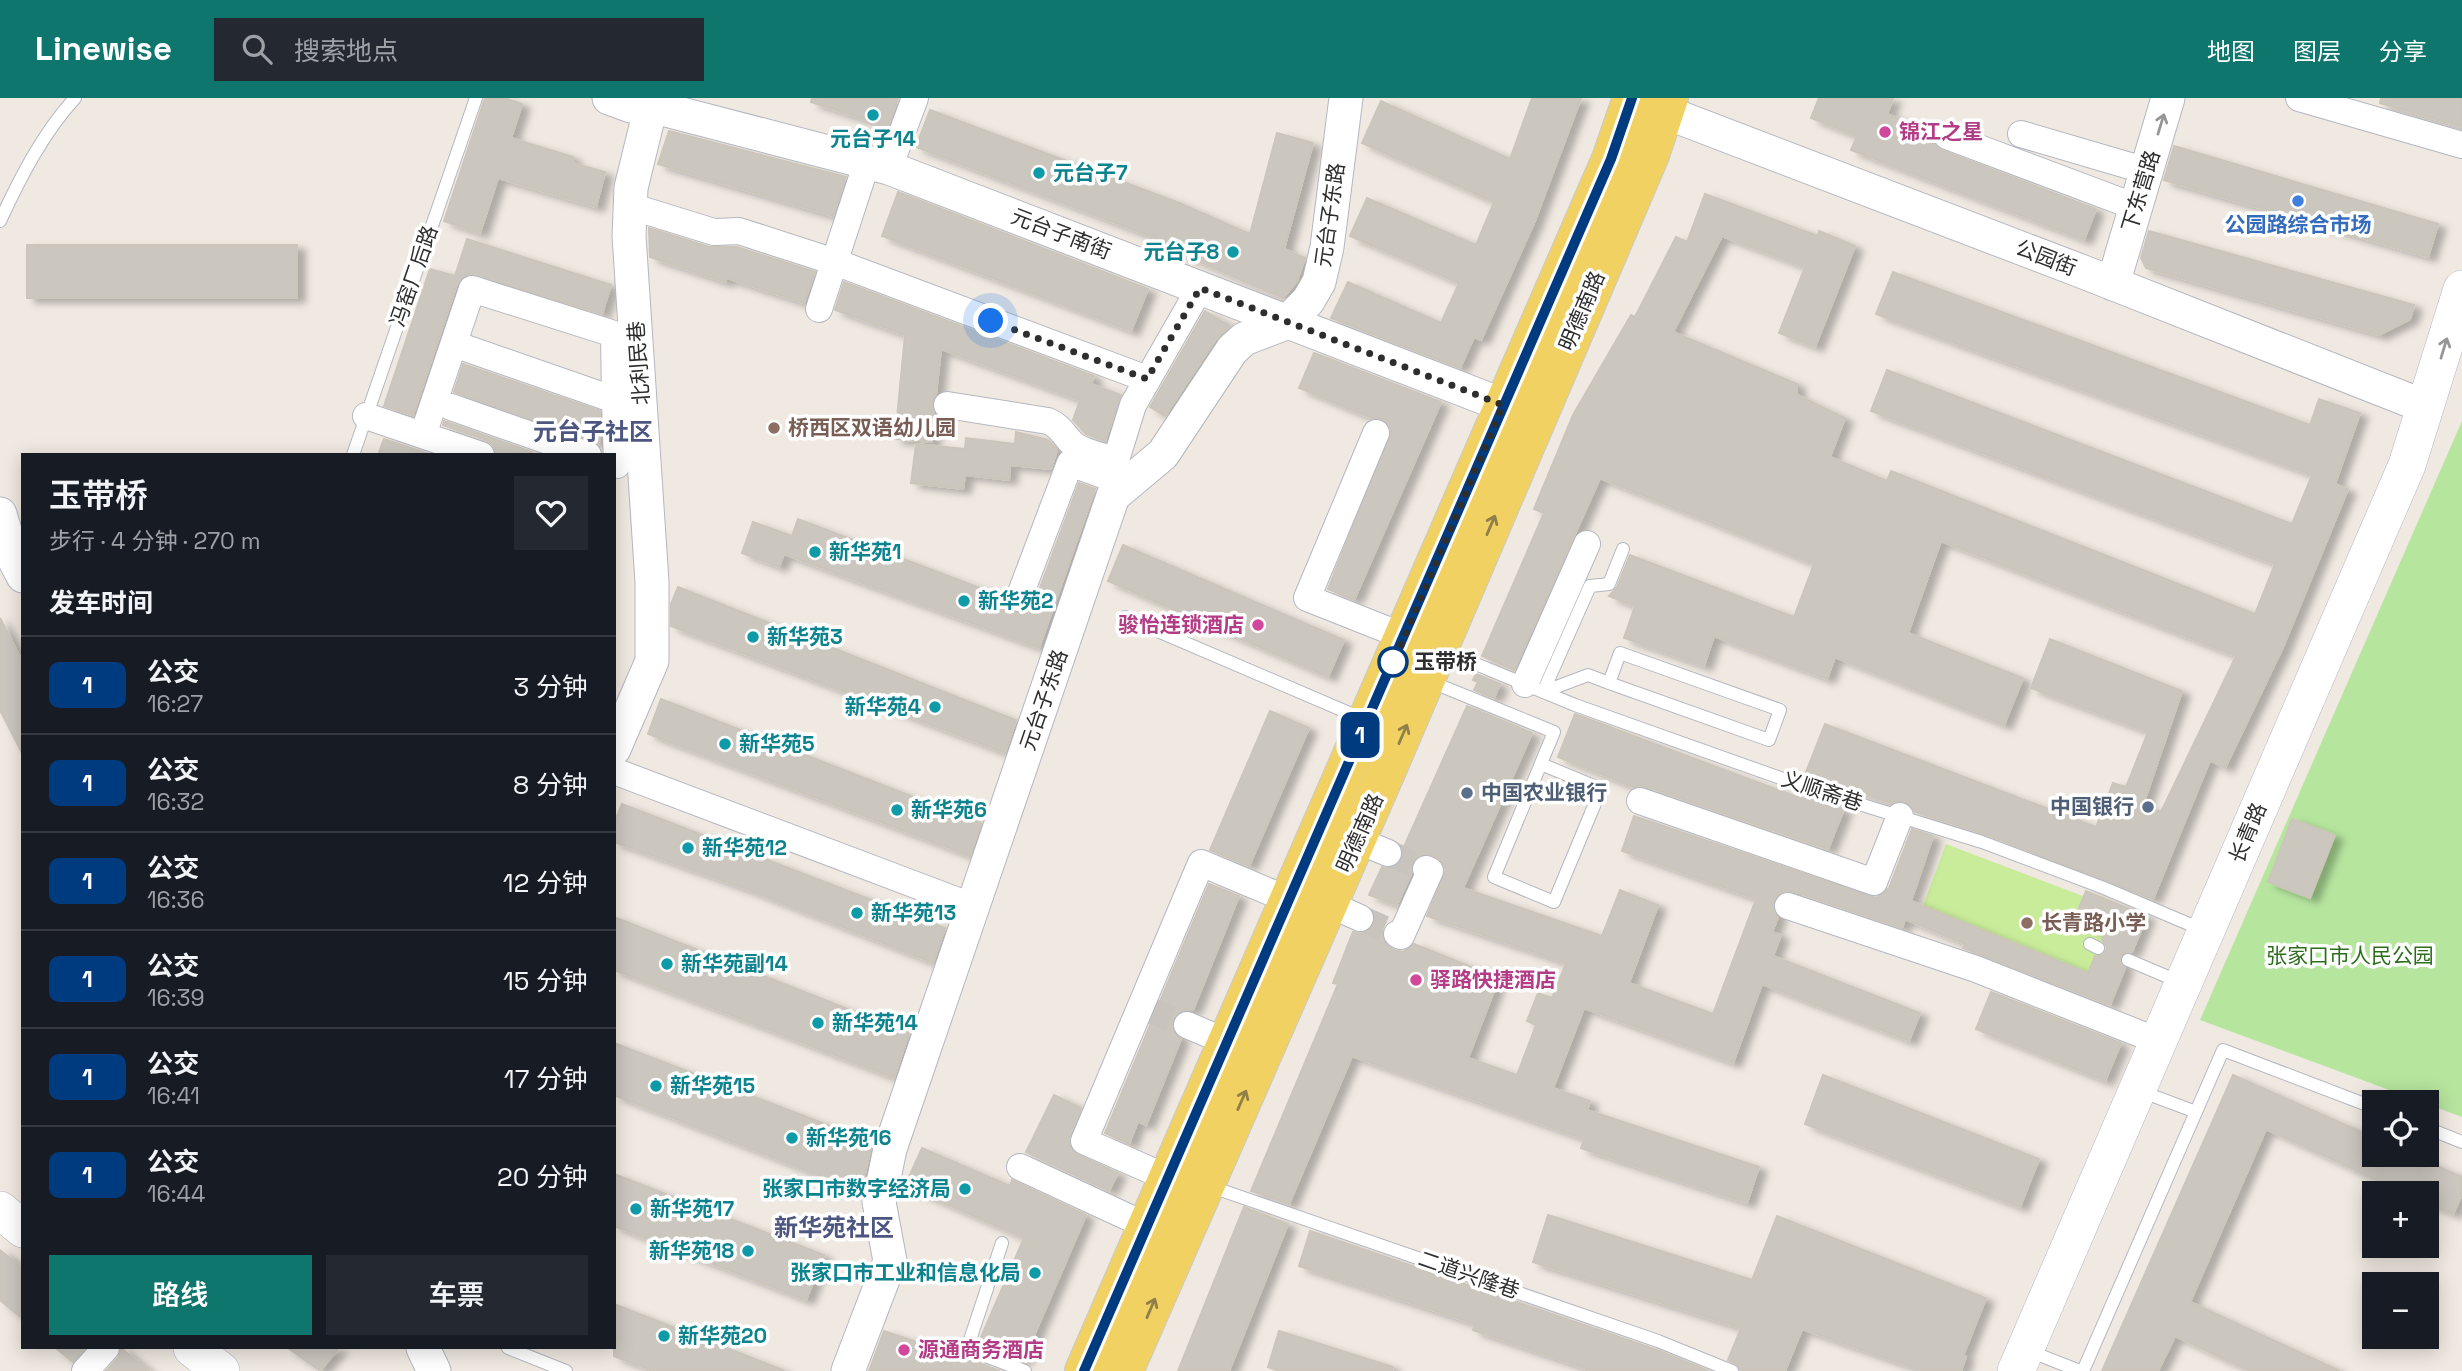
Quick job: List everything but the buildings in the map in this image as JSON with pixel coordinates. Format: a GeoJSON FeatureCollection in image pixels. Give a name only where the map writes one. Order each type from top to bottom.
{"type":"FeatureCollection","features":[{"type":"Feature","properties":{"kind":"main road","name":"明德南路"},"geometry":{"type":"LineString","coordinates":[[1084,1371],[1611,159],[1655,103]]}},
{"type":"Feature","properties":{"kind":"main road","name":"明德南路"},"geometry":{"type":"LineString","coordinates":[[1129,1368],[1205,1184],[1344,911],[1372,846],[1432,664],[1650,155],[1655,103]]}},
{"type":"Feature","properties":{"kind":"main road","name":"长青路"},"geometry":{"type":"LineString","coordinates":[[2020,1360],[2407,465],[2462,289]]}},
{"type":"Feature","properties":{"kind":"main road"},"geometry":{"type":"LineString","coordinates":[[0,1191],[21,1207]]}},
{"type":"Feature","properties":{"kind":"main road"},"geometry":{"type":"LineString","coordinates":[[0,1210],[21,1227]]}},
{"type":"Feature","properties":{"kind":"main road"},"geometry":{"type":"LineString","coordinates":[[165,1349],[192,1371]]}},
{"type":"Feature","properties":{"kind":"main road"},"geometry":{"type":"LineString","coordinates":[[193,1349],[221,1371]]}},
{"type":"Feature","properties":{"kind":"street","name":"元台子南街"},"geometry":{"type":"LineString","coordinates":[[609,98],[631,106],[652,102],[878,165],[1503,405]]}},
{"type":"Feature","properties":{"kind":"street"},"geometry":{"type":"LineString","coordinates":[[819,309],[835,262],[878,165],[915,98]]}},
{"type":"Feature","properties":{"kind":"street","name":"元台子东路"},"geometry":{"type":"LineString","coordinates":[[848,1371],[890,1261],[879,1202],[890,1149],[1113,496],[1128,471],[1163,454],[1232,350],[1244,339],[1286,323],[1314,292],[1323,270],[1346,98]]}},
{"type":"Feature","properties":{"kind":"street","name":"下东营路"},"geometry":{"type":"LineString","coordinates":[[2113,284],[2168,98]]}},
{"type":"Feature","properties":{"kind":"street"},"geometry":{"type":"LineString","coordinates":[[2298,98],[2462,145]]}},
{"type":"Feature","properties":{"kind":"street","name":"北利民巷"},"geometry":{"type":"LineString","coordinates":[[616,743],[652,661],[652,582],[627,474],[631,188],[652,102]]}},
{"type":"Feature","properties":{"kind":"street","name":"公园街"},"geometry":{"type":"LineString","coordinates":[[1655,103],[2426,407]]}},
{"type":"Feature","properties":{"kind":"street"},"geometry":{"type":"LineString","coordinates":[[2021,134],[2147,171]]}},
{"type":"Feature","properties":{"kind":"street"},"geometry":{"type":"LineString","coordinates":[[1947,136],[2136,207]]}},
{"type":"Feature","properties":{"kind":"street"},"geometry":{"type":"LineString","coordinates":[[630,206],[715,232],[738,232],[835,262],[1147,379]]}},
{"type":"Feature","properties":{"kind":"street"},"geometry":{"type":"LineString","coordinates":[[1128,471],[1133,405],[1200,288]]}},
{"type":"Feature","properties":{"kind":"street"},"geometry":{"type":"LineString","coordinates":[[423,435],[472,289],[614,334],[615,400],[627,474]]}},
{"type":"Feature","properties":{"kind":"street"},"geometry":{"type":"LineString","coordinates":[[454,344],[615,400]]}},
{"type":"Feature","properties":{"kind":"street"},"geometry":{"type":"LineString","coordinates":[[947,405],[1048,421],[1059,426],[1078,448],[1128,471]]}},
{"type":"Feature","properties":{"kind":"street"},"geometry":{"type":"LineString","coordinates":[[451,407],[582,453]]}},
{"type":"Feature","properties":{"kind":"street"},"geometry":{"type":"LineString","coordinates":[[366,416],[475,453]]}},
{"type":"Feature","properties":{"kind":"street"},"geometry":{"type":"LineString","coordinates":[[1376,433],[1307,598],[1403,636]]}},
{"type":"Feature","properties":{"kind":"street"},"geometry":{"type":"LineString","coordinates":[[1019,598],[1070,463],[1128,471]]}},
{"type":"Feature","properties":{"kind":"street"},"geometry":{"type":"LineString","coordinates":[[0,514],[13,557],[21,572]]}},
{"type":"Feature","properties":{"kind":"street"},"geometry":{"type":"LineString","coordinates":[[1534,688],[1587,544]]}},
{"type":"Feature","properties":{"kind":"street"},"geometry":{"type":"LineString","coordinates":[[616,772],[974,907]]}},
{"type":"Feature","properties":{"kind":"street"},"geometry":{"type":"LineString","coordinates":[[1640,801],[1874,882],[1900,816]]}},
{"type":"Feature","properties":{"kind":"street"},"geometry":{"type":"LineString","coordinates":[[1168,1178],[1084,1140],[1144,1007],[1200,863],[1289,900]]}},
{"type":"Feature","properties":{"kind":"street"},"geometry":{"type":"LineString","coordinates":[[1398,934],[1401,936],[1430,871],[1426,869]]}},
{"type":"Feature","properties":{"kind":"street"},"geometry":{"type":"LineString","coordinates":[[1788,906],[1976,969],[2158,1041]]}},
{"type":"Feature","properties":{"kind":"street"},"geometry":{"type":"LineString","coordinates":[[1186,1025],[1227,1042]]}},
{"type":"Feature","properties":{"kind":"street"},"geometry":{"type":"LineString","coordinates":[[1020,1167],[1147,1226]]}},
{"type":"Feature","properties":{"kind":"street"},"geometry":{"type":"LineString","coordinates":[[85,1371],[105,1349]]}},
{"type":"Feature","properties":{"kind":"street"},"geometry":{"type":"LineString","coordinates":[[423,1349],[434,1371]]}},
{"type":"Feature","properties":{"kind":"lane"},"geometry":{"type":"LineString","coordinates":[[0,220],[60,114],[75,98]]}},
{"type":"Feature","properties":{"kind":"lane","name":"冯窑厂后路"},"geometry":{"type":"LineString","coordinates":[[354,453],[476,98]]}},
{"type":"Feature","properties":{"kind":"lane"},"geometry":{"type":"LineString","coordinates":[[1534,688],[1590,586],[1609,584],[1623,549]]}},
{"type":"Feature","properties":{"kind":"lane"},"geometry":{"type":"LineString","coordinates":[[1125,617],[1366,720]]}},
{"type":"Feature","properties":{"kind":"lane"},"geometry":{"type":"LineString","coordinates":[[1534,688],[1588,675],[1769,740],[1780,710],[1620,653],[1609,682]]}},
{"type":"Feature","properties":{"kind":"lane"},"geometry":{"type":"LineString","coordinates":[[1432,664],[1554,732],[1494,877],[1554,902],[1601,789],[1541,764]]}},
{"type":"Feature","properties":{"kind":"lane","name":"义顺斋巷"},"geometry":{"type":"LineString","coordinates":[[1432,664],[1534,688],[1802,786],[1994,846],[2206,931]]}},
{"type":"Feature","properties":{"kind":"lane"},"geometry":{"type":"LineString","coordinates":[[2128,960],[2183,983]]}},
{"type":"Feature","properties":{"kind":"lane"},"geometry":{"type":"LineString","coordinates":[[2020,1360],[2082,1371],[2222,1050],[2362,1103]]}},
{"type":"Feature","properties":{"kind":"lane"},"geometry":{"type":"LineString","coordinates":[[2137,1089],[2196,1112]]}},
{"type":"Feature","properties":{"kind":"lane"},"geometry":{"type":"LineString","coordinates":[[2439,1133],[2462,1142]]}},
{"type":"Feature","properties":{"kind":"lane","name":"二道兴隆巷"},"geometry":{"type":"LineString","coordinates":[[1205,1184],[1632,1332],[1732,1371]]}},
{"type":"Feature","properties":{"kind":"lane"},"geometry":{"type":"LineString","coordinates":[[1002,1243],[967,1349],[1025,1371]]}},
{"type":"Feature","properties":{"kind":"lane"},"geometry":{"type":"LineString","coordinates":[[511,1349],[566,1371]]}},
{"type":"Feature","properties":{"kind":"green space","name":"张家口市人民公园"},"geometry":{"type":"Polygon","coordinates":[[[2462,421],[2462,1117],[2439,1108],[2439,1090],[2389,1090],[2200,1020],[2462,421]]]}},
{"type":"Feature","properties":{"kind":"green space"},"geometry":{"type":"Polygon","coordinates":[[[1946,844],[2083,896],[2074,920],[2105,932],[2088,973],[1923,906],[1946,844]]]}},
{"type":"Feature","properties":{"kind":"tunnel"},"geometry":{"type":"LineString","coordinates":[[1388,853],[1426,869]]}},
{"type":"Feature","properties":{"kind":"tunnel"},"geometry":{"type":"LineString","coordinates":[[1360,918],[1397,934]]}},
{"type":"Feature","properties":{"kind":"tunnel"},"geometry":{"type":"LineString","coordinates":[[1147,1009],[1187,1025]]}},
{"type":"Feature","properties":{"kind":"bus line","name":"1"},"geometry":{"type":"LineString","coordinates":[[1084,1371],[1611,159],[1632,98]]}},
{"type":"Feature","properties":{"kind":"place","name":"元台子14"},"geometry":{"type":"Point","coordinates":[873,115]}},
{"type":"Feature","properties":{"kind":"place","name":"锦江之星"},"geometry":{"type":"Point","coordinates":[1885,132]}},
{"type":"Feature","properties":{"kind":"place","name":"元台子7"},"geometry":{"type":"Point","coordinates":[1039,173]}},
{"type":"Feature","properties":{"kind":"place","name":"公园路综合市场"},"geometry":{"type":"Point","coordinates":[2298,201]}},
{"type":"Feature","properties":{"kind":"place","name":"元台子8"},"geometry":{"type":"Point","coordinates":[1233,252]}},
{"type":"Feature","properties":{"kind":"place","name":"桥西区双语幼儿园"},"geometry":{"type":"Point","coordinates":[774,428]}},
{"type":"Feature","properties":{"kind":"place","name":"新华苑1"},"geometry":{"type":"Point","coordinates":[815,552]}},
{"type":"Feature","properties":{"kind":"place","name":"新华苑2"},"geometry":{"type":"Point","coordinates":[964,601]}},
{"type":"Feature","properties":{"kind":"place","name":"骏怡连锁酒店"},"geometry":{"type":"Point","coordinates":[1258,625]}},
{"type":"Feature","properties":{"kind":"place","name":"新华苑3"},"geometry":{"type":"Point","coordinates":[753,637]}},
{"type":"Feature","properties":{"kind":"place","name":"玉带桥"},"geometry":{"type":"Point","coordinates":[1393,662]}},
{"type":"Feature","properties":{"kind":"place","name":"新华苑4"},"geometry":{"type":"Point","coordinates":[935,707]}},
{"type":"Feature","properties":{"kind":"place","name":"新华苑5"},"geometry":{"type":"Point","coordinates":[725,744]}},
{"type":"Feature","properties":{"kind":"place","name":"中国农业银行"},"geometry":{"type":"Point","coordinates":[1467,793]}},
{"type":"Feature","properties":{"kind":"place","name":"中国银行"},"geometry":{"type":"Point","coordinates":[2148,807]}},
{"type":"Feature","properties":{"kind":"place","name":"新华苑6"},"geometry":{"type":"Point","coordinates":[897,810]}},
{"type":"Feature","properties":{"kind":"place","name":"新华苑12"},"geometry":{"type":"Point","coordinates":[688,848]}},
{"type":"Feature","properties":{"kind":"place","name":"新华苑13"},"geometry":{"type":"Point","coordinates":[857,913]}},
{"type":"Feature","properties":{"kind":"place","name":"长青路小学"},"geometry":{"type":"Point","coordinates":[2027,923]}},
{"type":"Feature","properties":{"kind":"place","name":"新华苑副14"},"geometry":{"type":"Point","coordinates":[667,964]}},
{"type":"Feature","properties":{"kind":"place","name":"驿路快捷酒店"},"geometry":{"type":"Point","coordinates":[1416,980]}},
{"type":"Feature","properties":{"kind":"place","name":"新华苑14"},"geometry":{"type":"Point","coordinates":[818,1023]}},
{"type":"Feature","properties":{"kind":"place","name":"新华苑15"},"geometry":{"type":"Point","coordinates":[656,1086]}},
{"type":"Feature","properties":{"kind":"place","name":"新华苑16"},"geometry":{"type":"Point","coordinates":[792,1138]}},
{"type":"Feature","properties":{"kind":"place","name":"张家口市数字经济局"},"geometry":{"type":"Point","coordinates":[965,1189]}},
{"type":"Feature","properties":{"kind":"place","name":"新华苑17"},"geometry":{"type":"Point","coordinates":[636,1209]}},
{"type":"Feature","properties":{"kind":"place","name":"新华苑18"},"geometry":{"type":"Point","coordinates":[748,1251]}},
{"type":"Feature","properties":{"kind":"place","name":"张家口市工业和信息化局"},"geometry":{"type":"Point","coordinates":[1035,1273]}},
{"type":"Feature","properties":{"kind":"place","name":"新华苑20"},"geometry":{"type":"Point","coordinates":[664,1336]}},
{"type":"Feature","properties":{"kind":"place","name":"源通商务酒店"},"geometry":{"type":"Point","coordinates":[904,1350]}},
{"type":"Feature","properties":{"kind":"district","name":"元台子社区"},"geometry":{"type":"Point","coordinates":[593,432]}},
{"type":"Feature","properties":{"kind":"district","name":"新华苑社区"},"geometry":{"type":"Point","coordinates":[834,1228]}},
{"type":"Feature","properties":{"kind":"route"},"geometry":{"type":"LineString","coordinates":[[991,321],[1147,379],[1200,288],[1503,405],[1392,666],[1393,662]]}}]}
